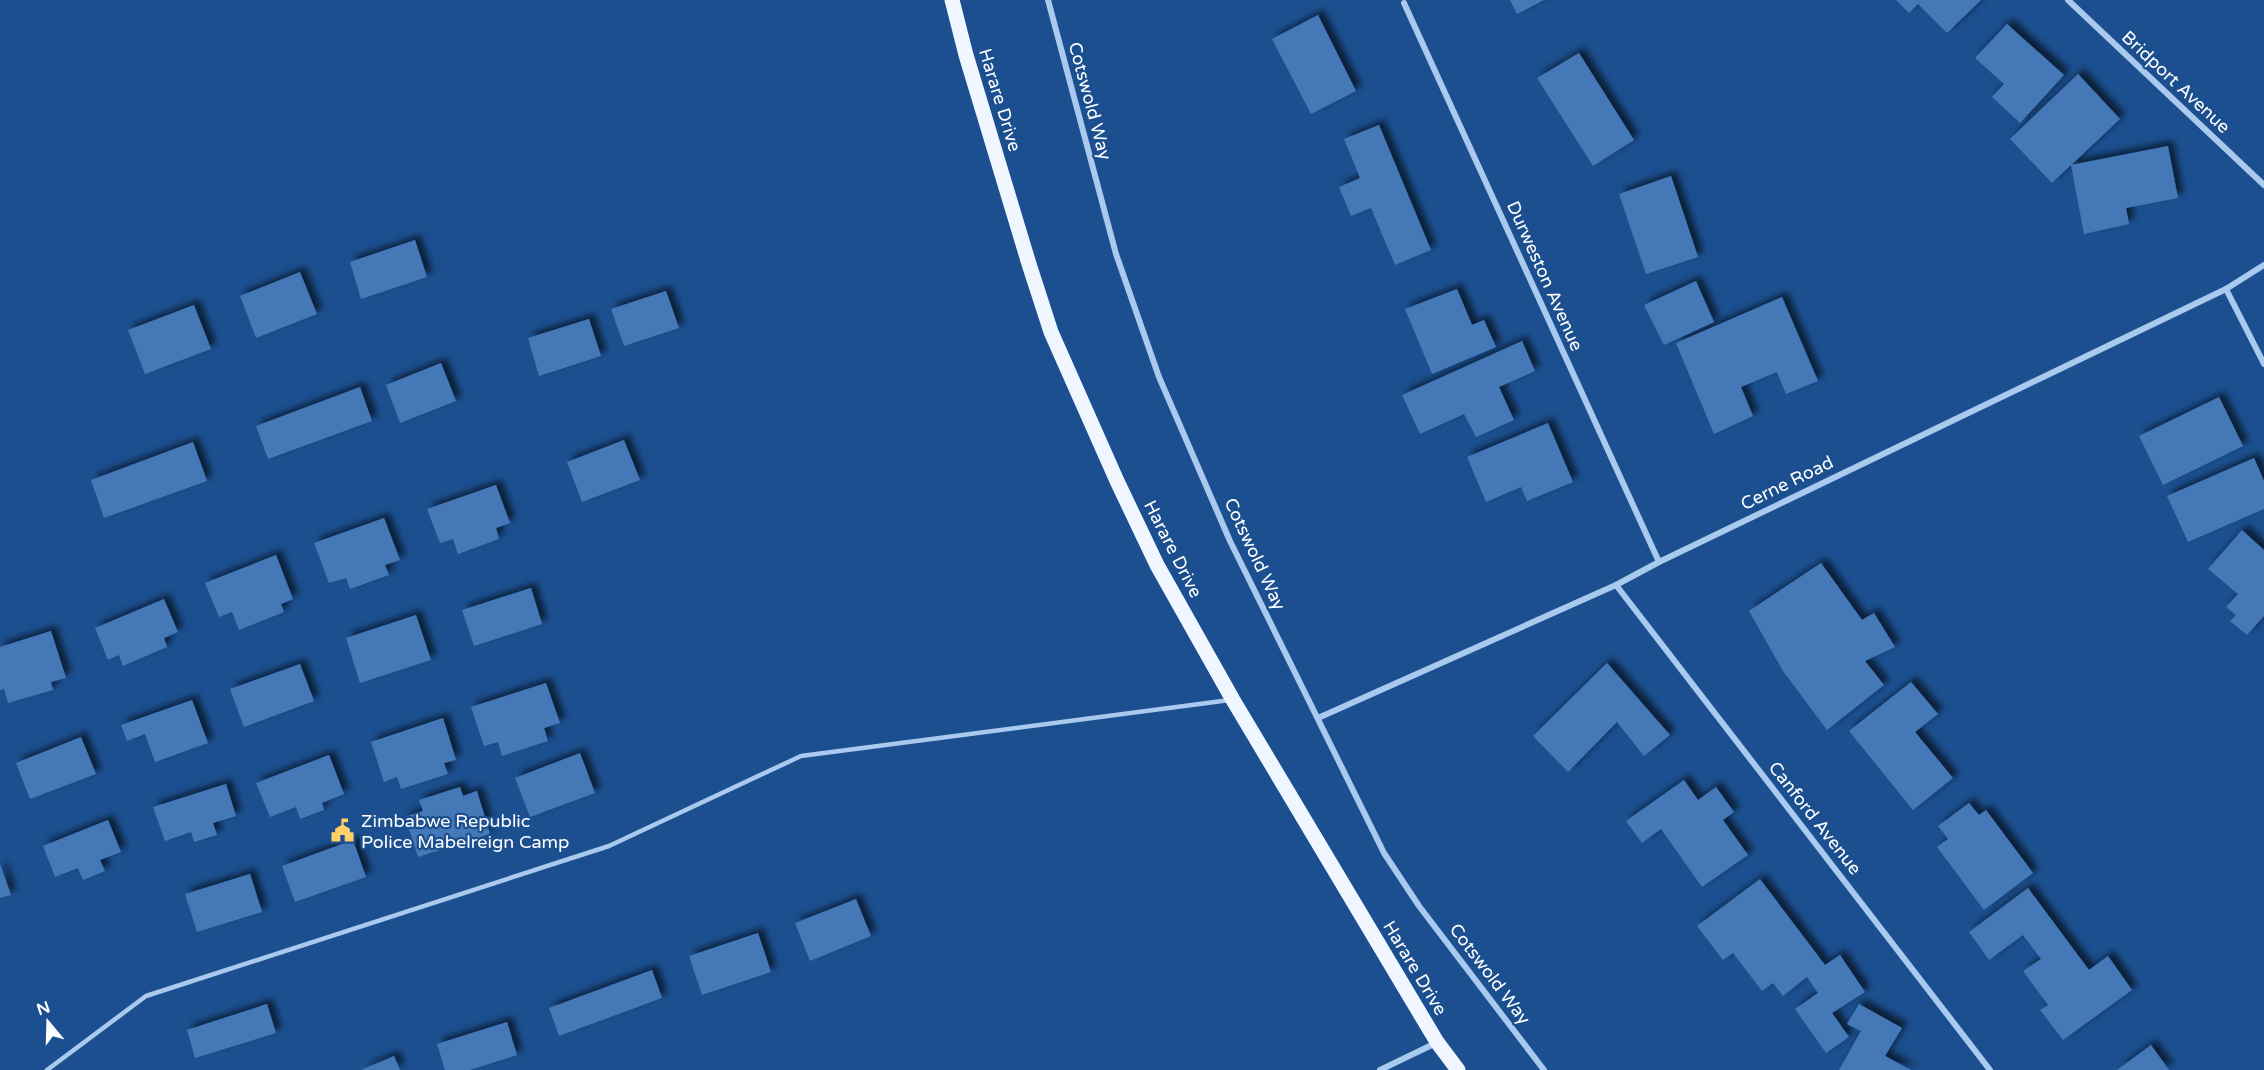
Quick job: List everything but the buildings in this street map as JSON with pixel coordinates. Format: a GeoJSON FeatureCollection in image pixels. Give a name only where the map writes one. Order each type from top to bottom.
{"type":"FeatureCollection","features":[{"type":"Feature","properties":{"kind":"main road","name":"Harare Drive"},"geometry":{"type":"LineString","coordinates":[[952,0],[966,55],[1051,332],[1157,565],[1233,700],[1437,1042],[1458,1070]]}},
{"type":"Feature","properties":{"kind":"street","name":"Cotswold Way"},"geometry":{"type":"LineString","coordinates":[[1048,0],[1116,254],[1159,377],[1230,541],[1347,781],[1390,861],[1419,906],[1544,1070]]}},
{"type":"Feature","properties":{"kind":"street","name":"Bridport Avenue"},"geometry":{"type":"LineString","coordinates":[[2068,0],[2264,185]]}},
{"type":"Feature","properties":{"kind":"street","name":"Durweston Avenue"},"geometry":{"type":"LineString","coordinates":[[1404,3],[1659,562]]}},
{"type":"Feature","properties":{"kind":"street","name":"Cerne Road"},"geometry":{"type":"LineString","coordinates":[[1318,718],[1616,585],[1659,562],[2226,289],[2264,265]]}},
{"type":"Feature","properties":{"kind":"street"},"geometry":{"type":"LineString","coordinates":[[2226,289],[2264,364]]}},
{"type":"Feature","properties":{"kind":"street","name":"Canford Avenue"},"geometry":{"type":"LineString","coordinates":[[1616,585],[1990,1070]]}},
{"type":"Feature","properties":{"kind":"street"},"geometry":{"type":"LineString","coordinates":[[1380,1070],[1437,1042]]}},
{"type":"Feature","properties":{"kind":"lane"},"geometry":{"type":"LineString","coordinates":[[47,1070],[146,996],[609,846],[801,756],[1233,700]]}},
{"type":"Feature","properties":{"kind":"place","name":"Zimbabwe Republic Police Mabelreign Camp"},"geometry":{"type":"Point","coordinates":[343,831]}}]}
